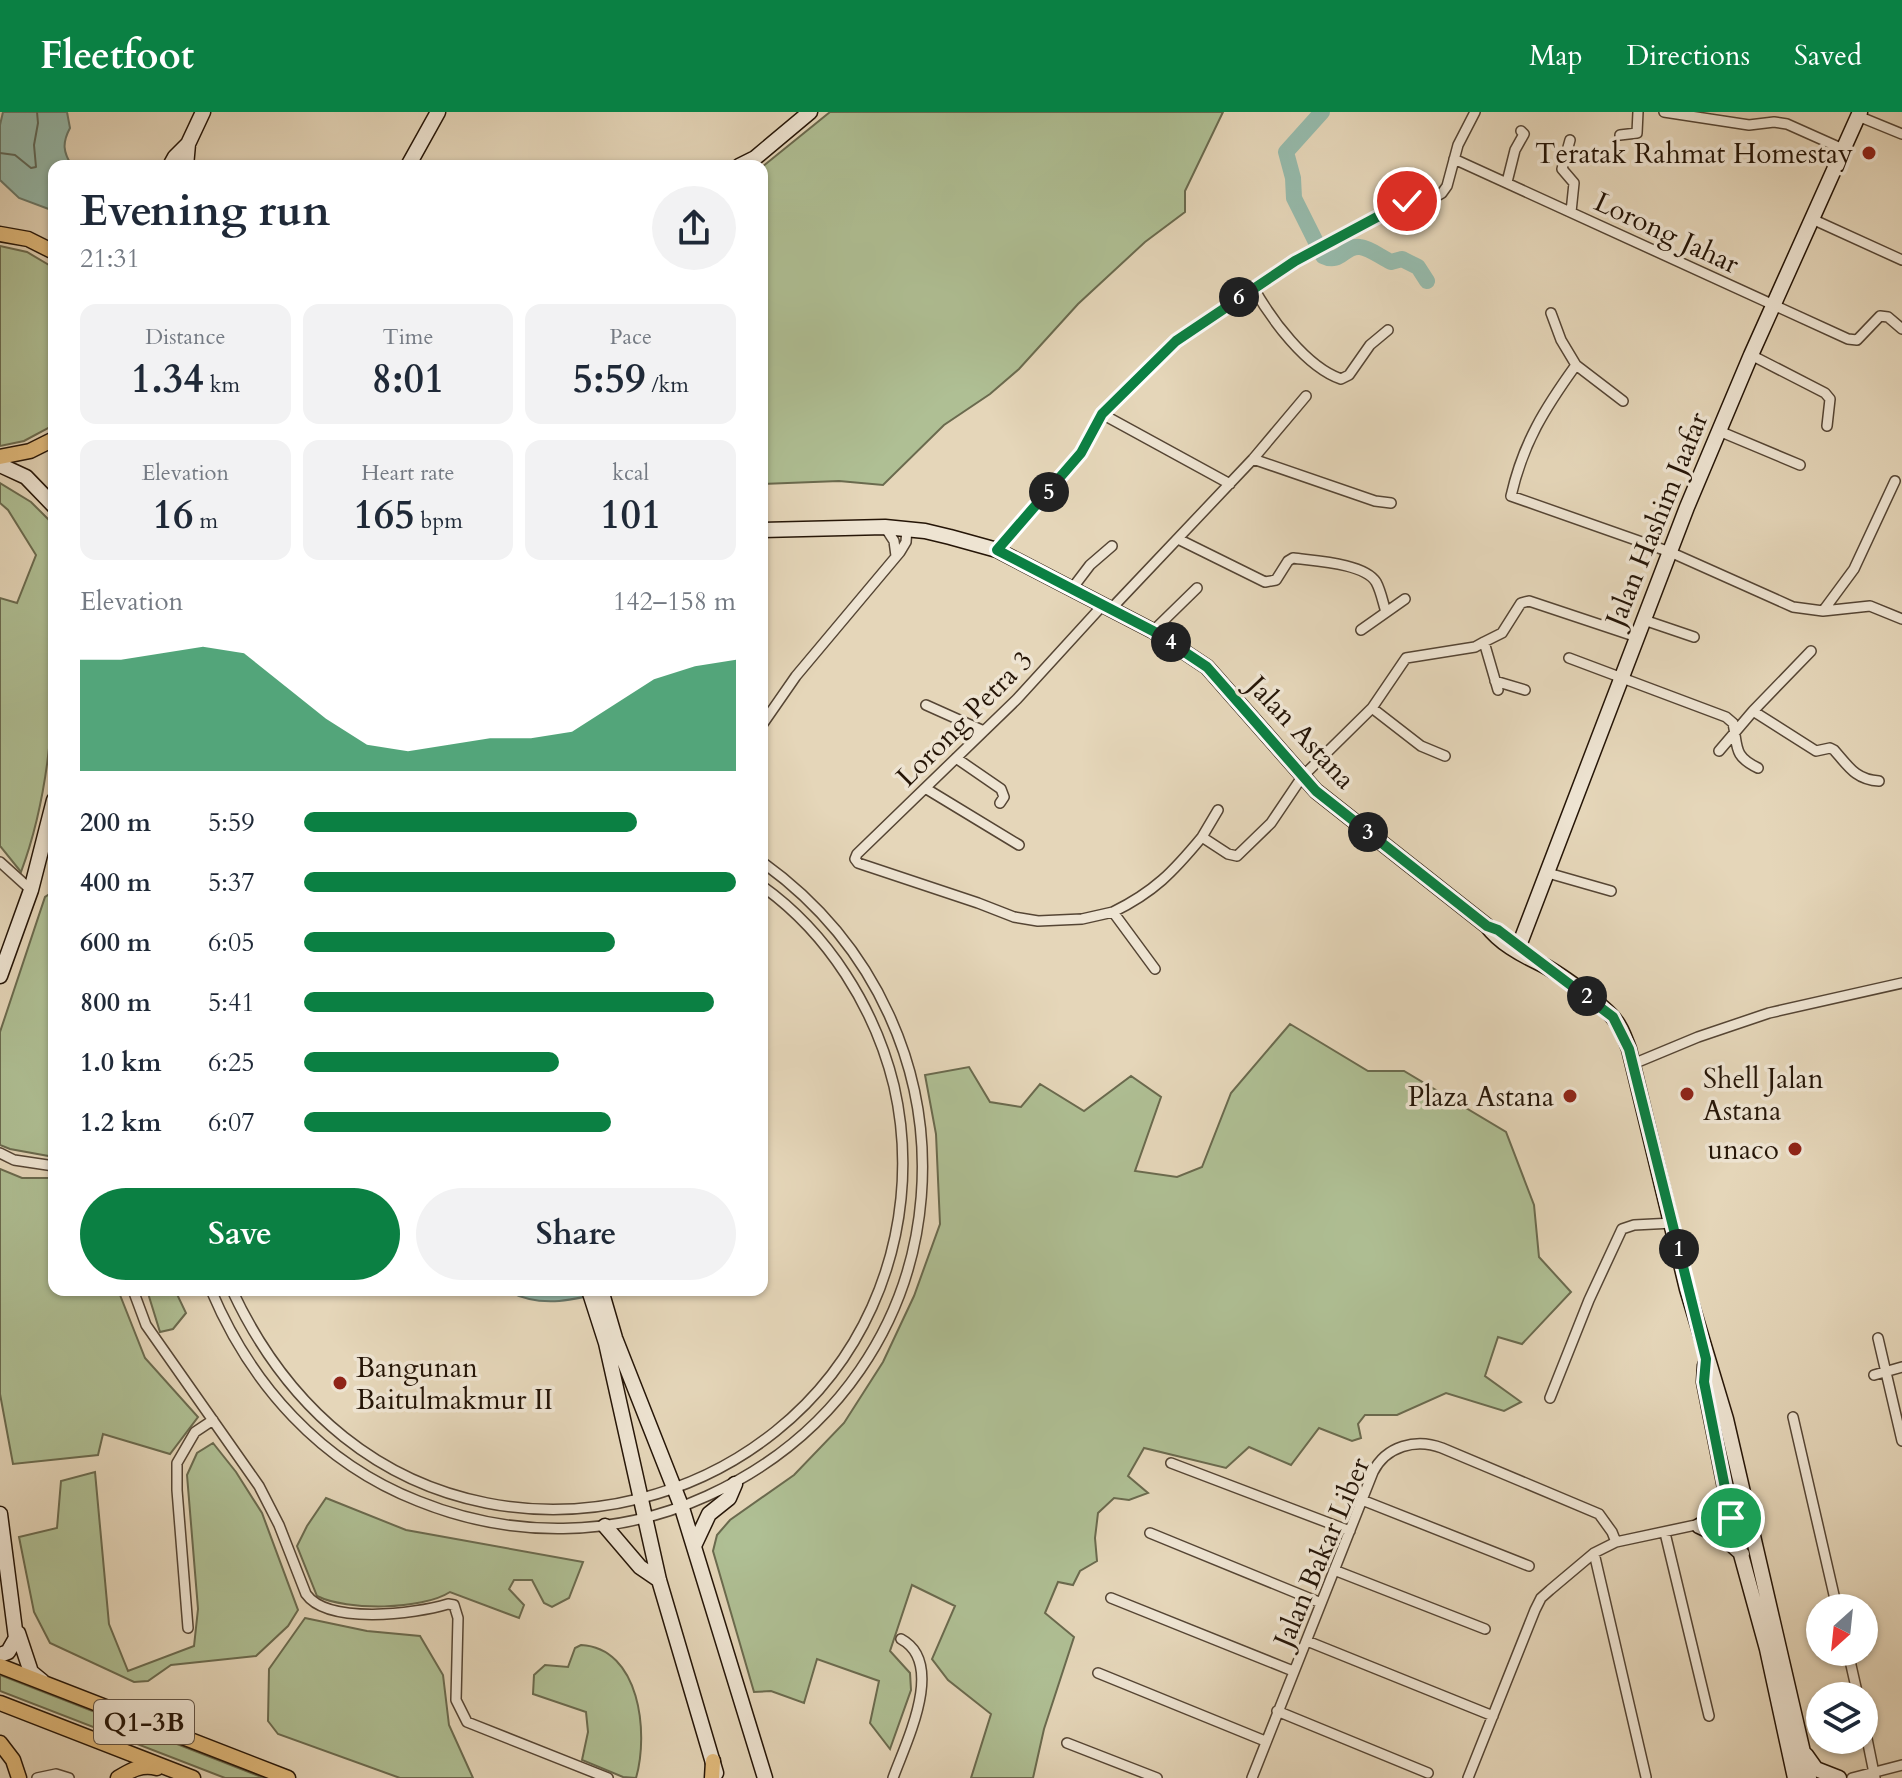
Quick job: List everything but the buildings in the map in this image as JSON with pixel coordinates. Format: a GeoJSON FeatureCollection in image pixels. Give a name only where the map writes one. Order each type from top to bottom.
{"type":"FeatureCollection","features":[{"type":"Feature","properties":{"kind":"main road"},"geometry":{"type":"LineString","coordinates":[[0,227],[48,249]]}},
{"type":"Feature","properties":{"kind":"main road"},"geometry":{"type":"LineString","coordinates":[[0,234],[19,237]]}},
{"type":"Feature","properties":{"kind":"main road"},"geometry":{"type":"LineString","coordinates":[[0,457],[30,451],[48,442]]}},
{"type":"Feature","properties":{"kind":"main road","name":"Q1-3B"},"geometry":{"type":"LineString","coordinates":[[0,1666],[288,1778]]}},
{"type":"Feature","properties":{"kind":"main road"},"geometry":{"type":"LineString","coordinates":[[0,1703],[187,1776]]}},
{"type":"Feature","properties":{"kind":"main road"},"geometry":{"type":"LineString","coordinates":[[0,1743],[13,1760],[19,1778]]}},
{"type":"Feature","properties":{"kind":"main road"},"geometry":{"type":"LineString","coordinates":[[713,1761],[715,1778]]}},
{"type":"Feature","properties":{"kind":"main road"},"geometry":{"type":"LineString","coordinates":[[118,1778],[133,1769],[150,1766],[187,1776]]}},
{"type":"Feature","properties":{"kind":"street"},"geometry":{"type":"LineString","coordinates":[[184,160],[203,112]]}},
{"type":"Feature","properties":{"kind":"street"},"geometry":{"type":"LineString","coordinates":[[411,160],[438,112]]}},
{"type":"Feature","properties":{"kind":"street"},"geometry":{"type":"LineString","coordinates":[[751,160],[810,112]]}},
{"type":"Feature","properties":{"kind":"street"},"geometry":{"type":"LineString","coordinates":[[997,550],[1081,453],[1102,414],[1176,341],[1253,287],[1331,241],[1407,201],[1442,193],[1458,145],[1475,112]]}},
{"type":"Feature","properties":{"kind":"street"},"geometry":{"type":"LineString","coordinates":[[1620,135],[1637,133],[1638,112]]}},
{"type":"Feature","properties":{"kind":"street"},"geometry":{"type":"LineString","coordinates":[[1664,112],[1749,125],[1787,124],[1843,149]]}},
{"type":"Feature","properties":{"kind":"street"},"geometry":{"type":"LineString","coordinates":[[1859,114],[1902,134]]}},
{"type":"Feature","properties":{"kind":"street","name":"Jalan Hashim Jaafar"},"geometry":{"type":"LineString","coordinates":[[1518,949],[1719,431],[1859,114]]}},
{"type":"Feature","properties":{"kind":"street"},"geometry":{"type":"LineString","coordinates":[[1507,182],[1515,150],[1524,134],[1521,131]]}},
{"type":"Feature","properties":{"kind":"street"},"geometry":{"type":"LineString","coordinates":[[1570,140],[1562,169],[1574,183],[1571,212]]}},
{"type":"Feature","properties":{"kind":"street","name":"Lorong Jahar"},"geometry":{"type":"LineString","coordinates":[[1454,159],[1848,339],[1857,340],[1880,316],[1888,317],[1902,329]]}},
{"type":"Feature","properties":{"kind":"street"},"geometry":{"type":"LineString","coordinates":[[1812,219],[1902,260]]}},
{"type":"Feature","properties":{"kind":"street"},"geometry":{"type":"LineString","coordinates":[[1253,287],[1266,311],[1290,340],[1331,375],[1341,379],[1349,375],[1370,345],[1388,330]]}},
{"type":"Feature","properties":{"kind":"street"},"geometry":{"type":"LineString","coordinates":[[1551,313],[1561,340],[1576,365],[1623,401]]}},
{"type":"Feature","properties":{"kind":"street"},"geometry":{"type":"LineString","coordinates":[[1751,355],[1825,393],[1830,399],[1827,426]]}},
{"type":"Feature","properties":{"kind":"street"},"geometry":{"type":"LineString","coordinates":[[1576,365],[1526,443],[1511,496],[1670,552],[1793,607],[1823,611],[1870,606],[1902,619]]}},
{"type":"Feature","properties":{"kind":"street","name":"Lorong Petra 3"},"geometry":{"type":"LineString","coordinates":[[1113,912],[1082,919],[1038,921],[1014,917],[858,863],[855,859],[1178,539],[1253,459],[1306,396]]}},
{"type":"Feature","properties":{"kind":"street"},"geometry":{"type":"LineString","coordinates":[[1102,414],[1230,484]]}},
{"type":"Feature","properties":{"kind":"street"},"geometry":{"type":"LineString","coordinates":[[1719,431],[1800,465]]}},
{"type":"Feature","properties":{"kind":"street"},"geometry":{"type":"LineString","coordinates":[[1253,459],[1375,501],[1391,503]]}},
{"type":"Feature","properties":{"kind":"street"},"geometry":{"type":"LineString","coordinates":[[0,465],[26,477],[48,500]]}},
{"type":"Feature","properties":{"kind":"street"},"geometry":{"type":"LineString","coordinates":[[1823,611],[1854,569],[1895,481]]}},
{"type":"Feature","properties":{"kind":"street"},"geometry":{"type":"LineString","coordinates":[[885,527],[894,541],[896,556]]}},
{"type":"Feature","properties":{"kind":"street"},"geometry":{"type":"LineString","coordinates":[[768,716],[796,676],[896,556],[906,542],[907,528]]}},
{"type":"Feature","properties":{"kind":"street","name":"Jalan Astana"},"geometry":{"type":"LineString","coordinates":[[768,530],[907,528],[997,550],[1153,631],[1207,667],[1302,777],[1332,805],[1437,884],[1494,935],[1613,1017],[1621,1028],[1633,1064],[1706,1359],[1726,1419],[1809,1778]]}},
{"type":"Feature","properties":{"kind":"street"},"geometry":{"type":"LineString","coordinates":[[1178,539],[1265,582],[1276,580],[1293,558],[1330,562],[1351,569],[1376,581],[1386,612]]}},
{"type":"Feature","properties":{"kind":"street"},"geometry":{"type":"LineString","coordinates":[[1071,590],[1090,565],[1112,546]]}},
{"type":"Feature","properties":{"kind":"street"},"geometry":{"type":"LineString","coordinates":[[1153,631],[1197,588]]}},
{"type":"Feature","properties":{"kind":"street"},"geometry":{"type":"LineString","coordinates":[[1361,630],[1405,599]]}},
{"type":"Feature","properties":{"kind":"street"},"geometry":{"type":"LineString","coordinates":[[1202,837],[1228,854],[1237,856],[1271,823],[1302,777],[1372,708],[1406,658],[1475,647],[1502,633],[1521,603],[1529,601],[1637,637]]}},
{"type":"Feature","properties":{"kind":"street"},"geometry":{"type":"LineString","coordinates":[[1644,620],[1694,637]]}},
{"type":"Feature","properties":{"kind":"street"},"geometry":{"type":"LineString","coordinates":[[1484,642],[1496,685],[1525,690]]}},
{"type":"Feature","properties":{"kind":"street"},"geometry":{"type":"LineString","coordinates":[[1719,751],[1811,651]]}},
{"type":"Feature","properties":{"kind":"street"},"geometry":{"type":"LineString","coordinates":[[1569,658],[1726,717],[1733,723],[1737,751],[1745,762],[1758,768]]}},
{"type":"Feature","properties":{"kind":"street"},"geometry":{"type":"LineString","coordinates":[[926,705],[984,731]]}},
{"type":"Feature","properties":{"kind":"street"},"geometry":{"type":"LineString","coordinates":[[1372,708],[1421,746],[1445,756]]}},
{"type":"Feature","properties":{"kind":"street"},"geometry":{"type":"LineString","coordinates":[[1753,711],[1816,751],[1834,750],[1856,775],[1865,780],[1879,781]]}},
{"type":"Feature","properties":{"kind":"street"},"geometry":{"type":"LineString","coordinates":[[956,758],[1001,789],[1004,797],[1000,803]]}},
{"type":"Feature","properties":{"kind":"street"},"geometry":{"type":"LineString","coordinates":[[925,788],[1019,845]]}},
{"type":"Feature","properties":{"kind":"street"},"geometry":{"type":"LineString","coordinates":[[1155,969],[1113,912],[1138,900],[1169,876],[1202,837],[1218,810]]}},
{"type":"Feature","properties":{"kind":"street"},"geometry":{"type":"LineString","coordinates":[[1,973],[31,890],[48,823]]}},
{"type":"Feature","properties":{"kind":"street"},"geometry":{"type":"LineString","coordinates":[[0,862],[31,890]]}},
{"type":"Feature","properties":{"kind":"street"},"geometry":{"type":"LineString","coordinates":[[214,1296],[230,1332],[261,1381],[299,1425],[344,1462],[394,1492],[448,1513],[487,1523],[539,1529],[605,1526],[646,1519],[682,1508],[735,1484],[769,1462],[830,1409],[863,1366],[886,1326],[904,1283],[916,1238],[922,1192],[923,1145],[912,1077],[893,1018],[861,961],[828,919],[790,882],[768,866]]}},
{"type":"Feature","properties":{"kind":"street"},"geometry":{"type":"LineString","coordinates":[[1548,873],[1611,891]]}},
{"type":"Feature","properties":{"kind":"street"},"geometry":{"type":"LineString","coordinates":[[235,1296],[267,1355],[290,1386],[317,1414],[357,1446],[413,1479],[454,1494],[528,1509],[603,1507],[674,1490],[718,1470],[759,1445],[797,1414],[829,1379],[860,1331],[880,1290],[898,1225],[902,1192],[901,1124],[891,1074],[874,1027],[831,953],[790,909],[768,891]]}},
{"type":"Feature","properties":{"kind":"street"},"geometry":{"type":"LineString","coordinates":[[1633,1064],[1698,1037],[1769,1013],[1902,983]]}},
{"type":"Feature","properties":{"kind":"street"},"geometry":{"type":"LineString","coordinates":[[0,1153],[25,1162],[48,1165]]}},
{"type":"Feature","properties":{"kind":"street"},"geometry":{"type":"LineString","coordinates":[[1550,1398],[1589,1300],[1622,1229],[1634,1225],[1673,1223]]}},
{"type":"Feature","properties":{"kind":"street"},"geometry":{"type":"LineString","coordinates":[[135,1296],[146,1325],[259,1486],[313,1604],[329,1611],[406,1614],[454,1605],[458,1618],[456,1700],[467,1722],[608,1778]]}},
{"type":"Feature","properties":{"kind":"street"},"geometry":{"type":"LineString","coordinates":[[592,1296],[682,1508],[765,1778]]}},
{"type":"Feature","properties":{"kind":"street"},"geometry":{"type":"LineString","coordinates":[[602,1296],[659,1580],[713,1761]]}},
{"type":"Feature","properties":{"kind":"street"},"geometry":{"type":"LineString","coordinates":[[1878,1338],[1902,1441]]}},
{"type":"Feature","properties":{"kind":"street","name":"Jalan Astana"},"geometry":{"type":"LineString","coordinates":[[1706,1359],[1704,1382],[1731,1518],[1767,1649],[1795,1778]]}},
{"type":"Feature","properties":{"kind":"street"},"geometry":{"type":"LineString","coordinates":[[1874,1375],[1902,1367]]}},
{"type":"Feature","properties":{"kind":"street"},"geometry":{"type":"LineString","coordinates":[[1793,1417],[1834,1594]]}},
{"type":"Feature","properties":{"kind":"street"},"geometry":{"type":"LineString","coordinates":[[188,1628],[177,1463],[195,1432],[213,1420]]}},
{"type":"Feature","properties":{"kind":"street","name":"Jalan Bakar Liber"},"geometry":{"type":"LineString","coordinates":[[1252,1778],[1379,1461],[1413,1443],[1427,1443],[1599,1514],[1616,1542]]}},
{"type":"Feature","properties":{"kind":"street"},"geometry":{"type":"LineString","coordinates":[[1171,1463],[1350,1531]]}},
{"type":"Feature","properties":{"kind":"street"},"geometry":{"type":"LineString","coordinates":[[694,1546],[709,1514],[729,1498],[735,1484]]}},
{"type":"Feature","properties":{"kind":"street"},"geometry":{"type":"LineString","coordinates":[[1699,1526],[1713,1518],[1726,1493]]}},
{"type":"Feature","properties":{"kind":"street"},"geometry":{"type":"LineString","coordinates":[[1362,1500],[1529,1566]]}},
{"type":"Feature","properties":{"kind":"street"},"geometry":{"type":"LineString","coordinates":[[0,1514],[16,1638],[8,1652],[0,1655]]}},
{"type":"Feature","properties":{"kind":"street"},"geometry":{"type":"LineString","coordinates":[[1468,1778],[1541,1598],[1594,1553],[1616,1542],[1747,1514]]}},
{"type":"Feature","properties":{"kind":"street"},"geometry":{"type":"LineString","coordinates":[[605,1526],[640,1567],[659,1580]]}},
{"type":"Feature","properties":{"kind":"street"},"geometry":{"type":"LineString","coordinates":[[1699,1526],[1724,1538],[1742,1554]]}},
{"type":"Feature","properties":{"kind":"street"},"geometry":{"type":"LineString","coordinates":[[1150,1533],[1321,1603]]}},
{"type":"Feature","properties":{"kind":"street"},"geometry":{"type":"LineString","coordinates":[[1665,1533],[1709,1716]]}},
{"type":"Feature","properties":{"kind":"street"},"geometry":{"type":"LineString","coordinates":[[1594,1553],[1646,1777]]}},
{"type":"Feature","properties":{"kind":"street"},"geometry":{"type":"LineString","coordinates":[[1334,1570],[1485,1629]]}},
{"type":"Feature","properties":{"kind":"street"},"geometry":{"type":"LineString","coordinates":[[1111,1598],[1293,1671]]}},
{"type":"Feature","properties":{"kind":"street"},"geometry":{"type":"LineString","coordinates":[[14,1617],[31,1672],[46,1684]]}},
{"type":"Feature","properties":{"kind":"street"},"geometry":{"type":"LineString","coordinates":[[893,1778],[914,1720],[922,1685],[922,1662],[918,1653],[911,1644],[901,1639]]}},
{"type":"Feature","properties":{"kind":"street"},"geometry":{"type":"LineString","coordinates":[[1307,1641],[1493,1716]]}},
{"type":"Feature","properties":{"kind":"street"},"geometry":{"type":"LineString","coordinates":[[1098,1673],[1265,1741]]}},
{"type":"Feature","properties":{"kind":"street"},"geometry":{"type":"LineString","coordinates":[[1277,1711],[1428,1773]]}},
{"type":"Feature","properties":{"kind":"street"},"geometry":{"type":"LineString","coordinates":[[1067,1743],[1157,1778]]}},
{"type":"Feature","properties":{"kind":"street"},"geometry":{"type":"LineString","coordinates":[[1803,1752],[1816,1769],[1839,1778]]}},
{"type":"Feature","properties":{"kind":"street"},"geometry":{"type":"LineString","coordinates":[[1870,1754],[1875,1775]]}},
{"type":"Feature","properties":{"kind":"street"},"geometry":{"type":"LineString","coordinates":[[1852,1778],[1875,1775],[1902,1765]]}},
{"type":"Feature","properties":{"kind":"street"},"geometry":{"type":"LineString","coordinates":[[37,1778],[56,1774],[69,1778]]}},
{"type":"Feature","properties":{"kind":"shaded area"},"geometry":{"type":"Polygon","coordinates":[[[830,112],[1223,112],[1185,191],[1185,212],[1145,242],[1078,304],[1019,369],[990,394],[944,425],[883,485],[839,481],[768,484],[768,162],[830,112]]]}},
{"type":"Feature","properties":{"kind":"shaded area"},"geometry":{"type":"Polygon","coordinates":[[[0,246],[27,252],[48,264],[48,428],[24,441],[0,446],[0,246]]]}},
{"type":"Feature","properties":{"kind":"shaded area"},"geometry":{"type":"Polygon","coordinates":[[[0,483],[31,502],[48,519],[48,751],[34,830],[21,872],[0,846],[0,598],[17,603],[36,555],[8,510],[0,503],[0,483]]]}},
{"type":"Feature","properties":{"kind":"shaded area"},"geometry":{"type":"Polygon","coordinates":[[[48,895],[48,1156],[0,1145],[0,1032],[48,895]]]}},
{"type":"Feature","properties":{"kind":"shaded area"},"geometry":{"type":"Polygon","coordinates":[[[1290,1024],[1368,1071],[1404,1071],[1506,1132],[1534,1205],[1539,1257],[1571,1292],[1522,1344],[1498,1337],[1485,1376],[1521,1402],[1504,1411],[1446,1393],[1397,1415],[1365,1415],[1358,1424],[1361,1438],[1352,1441],[1319,1428],[1291,1465],[1249,1447],[1226,1468],[1144,1448],[1128,1476],[1148,1493],[1129,1500],[1114,1498],[1098,1513],[1095,1538],[1097,1561],[1080,1571],[1073,1585],[1058,1582],[1045,1613],[1074,1637],[1044,1729],[1033,1778],[971,1778],[991,1714],[948,1680],[932,1659],[955,1606],[912,1585],[890,1651],[910,1673],[911,1690],[890,1749],[870,1723],[879,1681],[817,1659],[804,1703],[771,1691],[754,1692],[713,1551],[717,1535],[730,1520],[794,1475],[844,1423],[883,1362],[914,1296],[940,1224],[936,1134],[925,1075],[969,1067],[990,1102],[1021,1107],[1040,1084],[1084,1111],[1131,1076],[1161,1097],[1135,1171],[1177,1177],[1202,1167],[1231,1093],[1290,1024]]]}},
{"type":"Feature","properties":{"kind":"shaded area"},"geometry":{"type":"Polygon","coordinates":[[[0,1169],[22,1178],[48,1178],[48,1296],[120,1296],[145,1358],[198,1417],[170,1454],[103,1434],[98,1455],[13,1464],[0,1394],[0,1169]]]}},
{"type":"Feature","properties":{"kind":"shaded area"},"geometry":{"type":"Polygon","coordinates":[[[149,1296],[178,1296],[186,1313],[173,1329],[160,1332],[149,1296]]]}},
{"type":"Feature","properties":{"kind":"shaded area"},"geometry":{"type":"Polygon","coordinates":[[[213,1443],[262,1513],[298,1610],[288,1626],[256,1656],[171,1665],[148,1681],[134,1682],[50,1643],[34,1612],[19,1537],[57,1528],[61,1481],[95,1472],[109,1624],[128,1671],[194,1646],[198,1609],[187,1475],[197,1453],[213,1443]]]}},
{"type":"Feature","properties":{"kind":"shaded area"},"geometry":{"type":"Polygon","coordinates":[[[326,1498],[406,1530],[583,1562],[569,1598],[552,1607],[544,1603],[532,1580],[514,1580],[509,1589],[524,1605],[519,1618],[450,1592],[404,1605],[365,1606],[330,1601],[317,1596],[297,1546],[326,1498]]]}},
{"type":"Feature","properties":{"kind":"shaded area"},"geometry":{"type":"Polygon","coordinates":[[[305,1618],[367,1631],[420,1636],[443,1675],[449,1725],[473,1778],[400,1778],[278,1734],[268,1721],[269,1669],[305,1618]]]}},
{"type":"Feature","properties":{"kind":"shaded area"},"geometry":{"type":"Polygon","coordinates":[[[581,1645],[601,1650],[616,1661],[628,1677],[636,1696],[641,1739],[636,1778],[623,1777],[582,1760],[588,1732],[586,1712],[533,1694],[534,1675],[545,1665],[568,1667],[575,1648],[581,1645]]]}},
{"type":"Feature","properties":{"kind":"shaded area"},"geometry":{"type":"Polygon","coordinates":[[[0,1675],[264,1778],[225,1778],[0,1691],[0,1675]]]}},
{"type":"Feature","properties":{"kind":"water"},"geometry":{"type":"Polygon","coordinates":[[[3,112],[67,112],[70,128],[65,147],[69,160],[48,160],[48,209],[19,198],[0,180],[0,125],[3,112]]]}},
{"type":"Feature","properties":{"kind":"water"},"geometry":{"type":"Polygon","coordinates":[[[519,1296],[586,1296],[559,1301],[519,1296]]]}},
{"type":"Feature","properties":{"kind":"waterway"},"geometry":{"type":"LineString","coordinates":[[1322,112],[1286,152],[1293,178],[1294,198],[1323,256],[1334,258],[1355,247],[1364,248],[1391,262],[1402,259],[1418,267],[1427,281]]}},
{"type":"Feature","properties":{"kind":"place","name":"Teratak Rahmat Homestay"},"geometry":{"type":"Point","coordinates":[1869,153]}},
{"type":"Feature","properties":{"kind":"place","name":"Shell Jalan Astana"},"geometry":{"type":"Point","coordinates":[1687,1094]}},
{"type":"Feature","properties":{"kind":"place","name":"Plaza Astana"},"geometry":{"type":"Point","coordinates":[1570,1096]}},
{"type":"Feature","properties":{"kind":"place","name":"unaco"},"geometry":{"type":"Point","coordinates":[1795,1149]}},
{"type":"Feature","properties":{"kind":"place","name":"Bangunan Baitulmakmur II"},"geometry":{"type":"Point","coordinates":[340,1383]}},
{"type":"Feature","properties":{"kind":"route"},"geometry":{"type":"LineString","coordinates":[[1407,201],[1295,261],[1176,341],[1102,414],[1081,453],[997,550],[1182,648],[1207,667],[1302,777],[1332,805],[1487,926],[1498,930],[1613,1017],[1629,1049],[1706,1359],[1704,1382],[1731,1518]]}}]}
